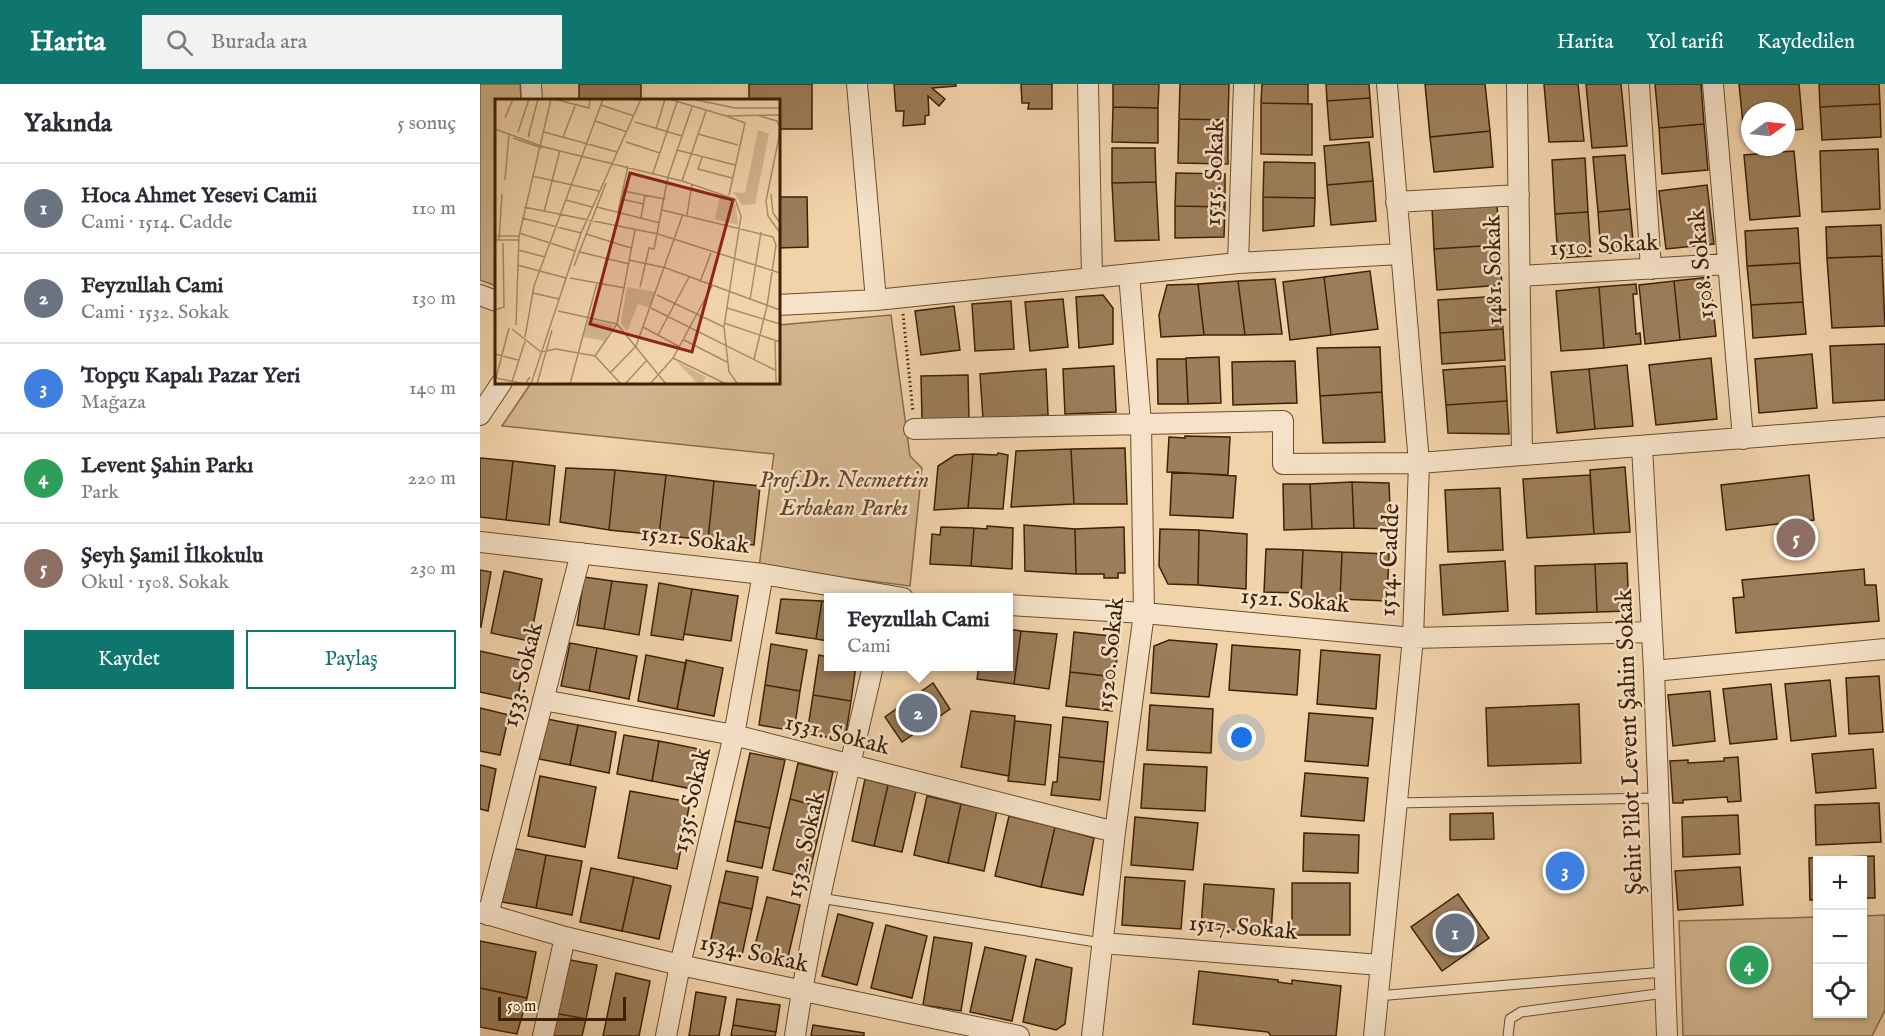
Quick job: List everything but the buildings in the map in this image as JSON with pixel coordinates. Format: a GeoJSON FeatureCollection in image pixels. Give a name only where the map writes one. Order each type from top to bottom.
{"type":"FeatureCollection","features":[{"type":"Feature","properties":{"kind":"street"},"geometry":{"type":"LineString","coordinates":[[531,84],[532,99]]}},
{"type":"Feature","properties":{"kind":"street"},"geometry":{"type":"LineString","coordinates":[[857,84],[876,300]]}},
{"type":"Feature","properties":{"kind":"street"},"geometry":{"type":"LineString","coordinates":[[1088,84],[1092,278]]}},
{"type":"Feature","properties":{"kind":"street","name":"1515. Sokak"},"geometry":{"type":"LineString","coordinates":[[1238,263],[1244,84]]}},
{"type":"Feature","properties":{"kind":"street","name":"1514. Cadde"},"geometry":{"type":"LineString","coordinates":[[1374,1036],[1413,638],[1419,463],[1387,84]]}},
{"type":"Feature","properties":{"kind":"street","name":"1481. Sokak"},"geometry":{"type":"LineString","coordinates":[[1517,84],[1522,455]]}},
{"type":"Feature","properties":{"kind":"street"},"geometry":{"type":"LineString","coordinates":[[1639,84],[1651,268]]}},
{"type":"Feature","properties":{"kind":"street","name":"1508. Sokak"},"geometry":{"type":"LineString","coordinates":[[1713,84],[1743,439]]}},
{"type":"Feature","properties":{"kind":"street"},"geometry":{"type":"LineString","coordinates":[[1396,202],[1519,195]]}},
{"type":"Feature","properties":{"kind":"street"},"geometry":{"type":"LineString","coordinates":[[780,305],[901,298],[1238,263],[1400,255]]}},
{"type":"Feature","properties":{"kind":"street","name":"1510. Sokak"},"geometry":{"type":"LineString","coordinates":[[1520,276],[1728,264]]}},
{"type":"Feature","properties":{"kind":"street","name":"1520. Sokak"},"geometry":{"type":"LineString","coordinates":[[1092,1036],[1115,832],[1144,613],[1141,424],[1129,274]]}},
{"type":"Feature","properties":{"kind":"street"},"geometry":{"type":"LineString","coordinates":[[480,295],[495,301]]}},
{"type":"Feature","properties":{"kind":"street"},"geometry":{"type":"LineString","coordinates":[[480,416],[501,384]]}},
{"type":"Feature","properties":{"kind":"street"},"geometry":{"type":"LineString","coordinates":[[914,429],[1283,421],[1283,464],[1419,463],[1885,427]]}},
{"type":"Feature","properties":{"kind":"street","name":"Şehit Pilot Levent Şahin Sokak"},"geometry":{"type":"LineString","coordinates":[[1642,446],[1650,632],[1654,671],[1666,1036]]}},
{"type":"Feature","properties":{"kind":"street","name":"1521. Sokak"},"geometry":{"type":"LineString","coordinates":[[480,542],[763,574],[870,593]]}},
{"type":"Feature","properties":{"kind":"street","name":"1533. Sokak"},"geometry":{"type":"LineString","coordinates":[[484,914],[581,553]]}},
{"type":"Feature","properties":{"kind":"street","name":"1535. Sokak"},"geometry":{"type":"LineString","coordinates":[[666,1036],[680,965],[734,735],[763,574]]}},
{"type":"Feature","properties":{"kind":"street","name":"1521. Sokak"},"geometry":{"type":"LineString","coordinates":[[1013,605],[1144,613],[1413,638],[1650,632]]}},
{"type":"Feature","properties":{"kind":"street"},"geometry":{"type":"LineString","coordinates":[[1654,671],[1885,649]]}},
{"type":"Feature","properties":{"kind":"street","name":"1532. Sokak"},"geometry":{"type":"LineString","coordinates":[[795,1036],[820,898],[872,671]]}},
{"type":"Feature","properties":{"kind":"street","name":"1531. Sokak"},"geometry":{"type":"LineString","coordinates":[[543,700],[734,735],[1115,832]]}},
{"type":"Feature","properties":{"kind":"street","name":"1534. Sokak"},"geometry":{"type":"LineString","coordinates":[[484,914],[680,965],[1019,1036]]}},
{"type":"Feature","properties":{"kind":"street"},"geometry":{"type":"LineString","coordinates":[[543,1036],[566,937]]}},
{"type":"Feature","properties":{"kind":"street","name":"1517. Sokak"},"geometry":{"type":"LineString","coordinates":[[1102,943],[1380,965]]}},
{"type":"Feature","properties":{"kind":"lane"},"geometry":{"type":"LineString","coordinates":[[1397,803],[1658,798]]}},
{"type":"Feature","properties":{"kind":"lane"},"geometry":{"type":"LineString","coordinates":[[820,898],[1102,943]]}},
{"type":"Feature","properties":{"kind":"lane"},"geometry":{"type":"LineString","coordinates":[[1377,996],[1664,972]]}},
{"type":"Feature","properties":{"kind":"lane"},"geometry":{"type":"LineString","coordinates":[[1508,1036],[1510,1019],[1521,1012],[1665,993]]}},
{"type":"Feature","properties":{"kind":"path"},"geometry":{"type":"LineString","coordinates":[[901,298],[914,429]]}},
{"type":"Feature","properties":{"kind":"green space"},"geometry":{"type":"Polygon","coordinates":[[[480,84],[520,84],[521,99],[495,99],[495,286],[480,280],[480,84]]]}},
{"type":"Feature","properties":{"kind":"green space","name":"Prof.Dr. Necmettin Erbakan Parkı"},"geometry":{"type":"Polygon","coordinates":[[[891,315],[910,456],[922,468],[910,586],[759,567],[774,454],[502,426],[530,384],[780,384],[780,325],[891,315]]]}},
{"type":"Feature","properties":{"kind":"green space"},"geometry":{"type":"Polygon","coordinates":[[[1885,915],[1885,1010],[1872,1036],[1683,1036],[1679,921],[1813,917],[1813,1018],[1867,1018],[1867,916],[1885,915]]]}},
{"type":"Feature","properties":{"kind":"place","name":"Şeyh Şamil İlkokulu"},"geometry":{"type":"Point","coordinates":[1796,538]}},
{"type":"Feature","properties":{"kind":"place","name":"Feyzullah Cami"},"geometry":{"type":"Point","coordinates":[918,713]}},
{"type":"Feature","properties":{"kind":"place","name":"Topçu Kapalı Pazar Yeri"},"geometry":{"type":"Point","coordinates":[1565,871]}},
{"type":"Feature","properties":{"kind":"place","name":"Hoca Ahmet Yesevi Camii"},"geometry":{"type":"Point","coordinates":[1455,933]}},
{"type":"Feature","properties":{"kind":"place","name":"Levent Şahin Parkı"},"geometry":{"type":"Point","coordinates":[1749,965]}}]}
